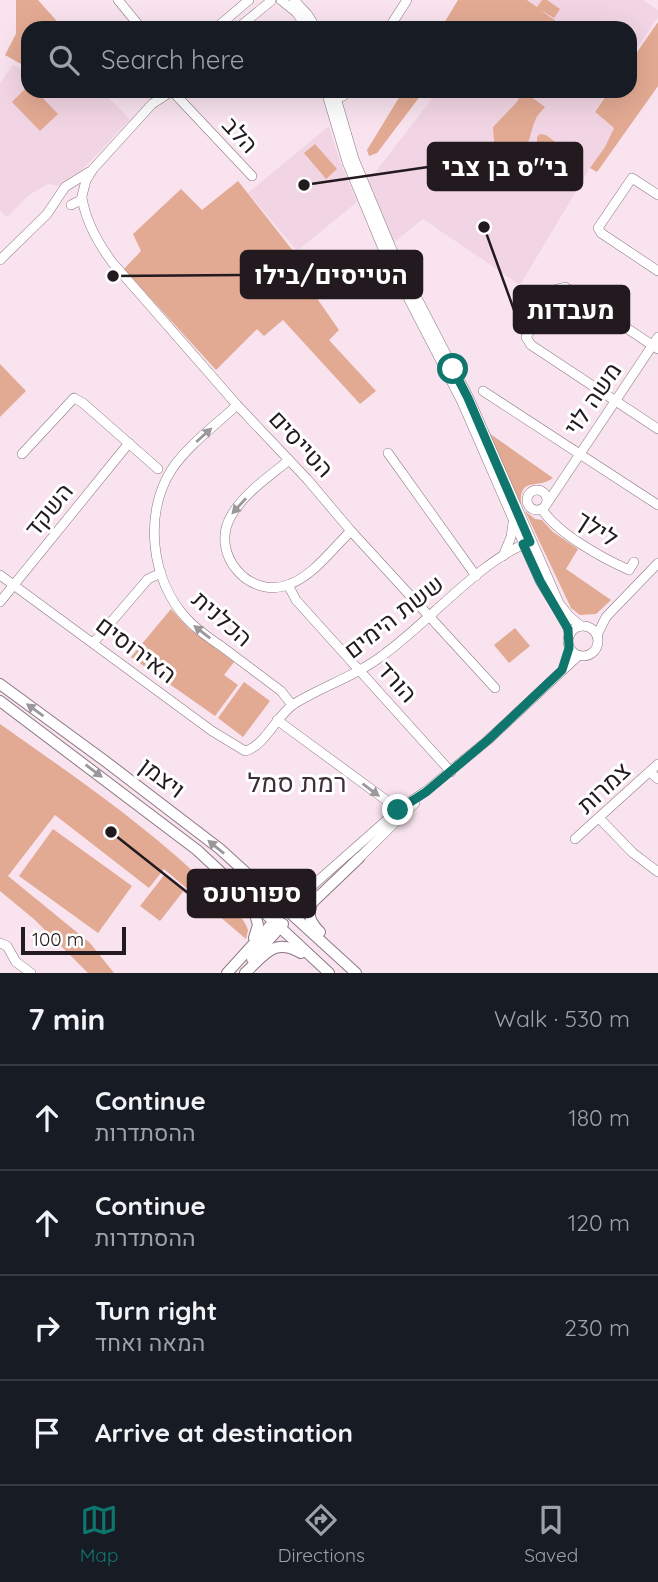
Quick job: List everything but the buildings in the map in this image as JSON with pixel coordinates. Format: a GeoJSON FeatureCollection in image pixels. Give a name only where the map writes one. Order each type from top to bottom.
{"type":"FeatureCollection","features":[{"type":"Feature","properties":{"kind":"main road","name":"ויצמן"},"geometry":{"type":"LineString","coordinates":[[0,684],[209,841],[356,973]]}},
{"type":"Feature","properties":{"kind":"main road","name":"ויצמן"},"geometry":{"type":"LineString","coordinates":[[0,701],[176,833],[250,897],[274,927],[329,973]]}},
{"type":"Feature","properties":{"kind":"main road"},"geometry":{"type":"LineString","coordinates":[[359,858],[319,895],[308,913],[316,928],[362,973]]}},
{"type":"Feature","properties":{"kind":"main road"},"geometry":{"type":"LineString","coordinates":[[241,957],[257,930],[250,897]]}},
{"type":"Feature","properties":{"kind":"main road"},"geometry":{"type":"LineString","coordinates":[[227,973],[289,911]]}},
{"type":"Feature","properties":{"kind":"main road"},"geometry":{"type":"LineString","coordinates":[[242,973],[274,927]]}},
{"type":"Feature","properties":{"kind":"main road"},"geometry":{"type":"LineString","coordinates":[[242,973],[280,945],[292,947],[329,973]]}},
{"type":"Feature","properties":{"kind":"street"},"geometry":{"type":"LineString","coordinates":[[118,0],[135,21]]}},
{"type":"Feature","properties":{"kind":"street"},"geometry":{"type":"LineString","coordinates":[[224,21],[249,0]]}},
{"type":"Feature","properties":{"kind":"street"},"geometry":{"type":"LineString","coordinates":[[246,21],[271,0],[281,0],[302,21]]}},
{"type":"Feature","properties":{"kind":"street"},"geometry":{"type":"LineString","coordinates":[[294,0],[312,21]]}},
{"type":"Feature","properties":{"kind":"street"},"geometry":{"type":"LineString","coordinates":[[394,21],[407,0]]}},
{"type":"Feature","properties":{"kind":"street"},"geometry":{"type":"LineString","coordinates":[[140,116],[149,98]]}},
{"type":"Feature","properties":{"kind":"street"},"geometry":{"type":"LineString","coordinates":[[47,214],[62,204],[77,204],[93,169],[159,98]]}},
{"type":"Feature","properties":{"kind":"street","name":"הלב"},"geometry":{"type":"LineString","coordinates":[[174,98],[252,176]]}},
{"type":"Feature","properties":{"kind":"street"},"geometry":{"type":"LineString","coordinates":[[332,98],[347,162],[384,251],[462,401],[513,522],[559,603],[569,616],[597,635]]}},
{"type":"Feature","properties":{"kind":"street"},"geometry":{"type":"LineString","coordinates":[[332,98],[392,250],[468,398],[540,581],[566,623],[569,648],[562,670]]}},
{"type":"Feature","properties":{"kind":"street"},"geometry":{"type":"LineString","coordinates":[[0,260],[47,214],[65,187],[93,169]]}},
{"type":"Feature","properties":{"kind":"street"},"geometry":{"type":"LineString","coordinates":[[658,195],[632,178],[628,180],[598,228],[601,233],[658,271]]}},
{"type":"Feature","properties":{"kind":"street"},"geometry":{"type":"LineString","coordinates":[[71,184],[78,187],[82,196]]}},
{"type":"Feature","properties":{"kind":"street"},"geometry":{"type":"LineString","coordinates":[[61,194],[69,205]]}},
{"type":"Feature","properties":{"kind":"street","name":"הטייסים"},"geometry":{"type":"LineString","coordinates":[[82,196],[87,219],[112,262],[237,405],[495,688]]}},
{"type":"Feature","properties":{"kind":"street","name":"הטייסים"},"geometry":{"type":"LineString","coordinates":[[69,205],[87,219]]}},
{"type":"Feature","properties":{"kind":"street"},"geometry":{"type":"LineString","coordinates":[[656,344],[565,287],[557,289],[526,337],[658,429]]}},
{"type":"Feature","properties":{"kind":"street","name":"משה לוי"},"geometry":{"type":"LineString","coordinates":[[544,507],[656,344]]}},
{"type":"Feature","properties":{"kind":"street"},"geometry":{"type":"LineString","coordinates":[[483,391],[658,505]]}},
{"type":"Feature","properties":{"kind":"street"},"geometry":{"type":"LineString","coordinates":[[22,454],[74,398],[83,402],[158,469]]}},
{"type":"Feature","properties":{"kind":"street","name":"הכלנית"},"geometry":{"type":"LineString","coordinates":[[237,405],[189,450],[166,480],[158,502],[156,549],[161,573],[171,597],[188,620],[281,691],[292,705]]}},
{"type":"Feature","properties":{"kind":"street","name":"השקד"},"geometry":{"type":"LineString","coordinates":[[0,602],[129,443]]}},
{"type":"Feature","properties":{"kind":"street"},"geometry":{"type":"LineString","coordinates":[[388,453],[476,576]]}},
{"type":"Feature","properties":{"kind":"street"},"geometry":{"type":"LineString","coordinates":[[289,460],[239,505],[228,521],[225,540],[232,564],[242,577],[260,587],[278,588],[288,585],[311,570],[351,531]]}},
{"type":"Feature","properties":{"kind":"street"},"geometry":{"type":"LineString","coordinates":[[539,489],[546,494],[544,507],[535,510],[527,503],[530,492],[539,489],[546,490],[560,483]]}},
{"type":"Feature","properties":{"kind":"street","name":"לילך"},"geometry":{"type":"LineString","coordinates":[[544,507],[554,524],[607,559],[629,570],[634,562]]}},
{"type":"Feature","properties":{"kind":"street"},"geometry":{"type":"LineString","coordinates":[[501,558],[509,545],[513,522]]}},
{"type":"Feature","properties":{"kind":"street","name":"ששת הימים"},"geometry":{"type":"LineString","coordinates":[[250,750],[292,705],[386,654],[476,576],[527,543]]}},
{"type":"Feature","properties":{"kind":"street"},"geometry":{"type":"LineString","coordinates":[[289,911],[451,772],[578,656],[587,656],[595,651],[597,635],[611,612],[658,563]]}},
{"type":"Feature","properties":{"kind":"street"},"geometry":{"type":"LineString","coordinates":[[94,642],[148,579],[161,573]]}},
{"type":"Feature","properties":{"kind":"street","name":"האירוסים"},"geometry":{"type":"LineString","coordinates":[[0,575],[212,731],[242,750],[250,750]]}},
{"type":"Feature","properties":{"kind":"street","name":"הורד"},"geometry":{"type":"LineString","coordinates":[[288,585],[296,600],[451,772]]}},
{"type":"Feature","properties":{"kind":"street"},"geometry":{"type":"LineString","coordinates":[[569,634],[611,612]]}},
{"type":"Feature","properties":{"kind":"street"},"geometry":{"type":"LineString","coordinates":[[569,648],[578,656]]}},
{"type":"Feature","properties":{"kind":"street"},"geometry":{"type":"LineString","coordinates":[[277,720],[402,812]]}},
{"type":"Feature","properties":{"kind":"street","name":"צמרות"},"geometry":{"type":"LineString","coordinates":[[575,839],[658,764]]}},
{"type":"Feature","properties":{"kind":"street"},"geometry":{"type":"LineString","coordinates":[[650,772],[658,779]]}},
{"type":"Feature","properties":{"kind":"street"},"geometry":{"type":"LineString","coordinates":[[289,911],[359,858],[402,812]]}},
{"type":"Feature","properties":{"kind":"street"},"geometry":{"type":"LineString","coordinates":[[599,818],[633,853],[658,872]]}},
{"type":"Feature","properties":{"kind":"street"},"geometry":{"type":"LineString","coordinates":[[0,943],[7,946],[16,962],[31,973]]}},
{"type":"Feature","properties":{"kind":"street"},"geometry":{"type":"LineString","coordinates":[[10,973],[16,962]]}},
{"type":"Feature","properties":{"kind":"shaded area"},"geometry":{"type":"Polygon","coordinates":[[[16,0],[38,0],[57,21],[21,21],[21,64],[5,55],[16,34],[16,0]]]}},
{"type":"Feature","properties":{"kind":"shaded area"},"geometry":{"type":"Polygon","coordinates":[[[458,0],[527,0],[537,7],[542,0],[547,0],[560,9],[554,18],[539,9],[556,21],[445,21],[458,0]]]}},
{"type":"Feature","properties":{"kind":"shaded area"},"geometry":{"type":"Polygon","coordinates":[[[528,0],[643,0],[658,10],[658,17],[637,48],[637,21],[556,21],[528,0]]]}},
{"type":"Feature","properties":{"kind":"shaded area"},"geometry":{"type":"Polygon","coordinates":[[[658,22],[658,86],[597,172],[590,168],[614,128],[595,112],[604,98],[637,98],[637,52],[658,22]]]}},
{"type":"Feature","properties":{"kind":"shaded area"},"geometry":{"type":"Polygon","coordinates":[[[13,65],[21,69],[21,98],[108,98],[130,119],[82,170],[58,186],[48,184],[29,195],[7,217],[0,210],[0,83],[13,65]]]}},
{"type":"Feature","properties":{"kind":"shaded area"},"geometry":{"type":"Polygon","coordinates":[[[21,93],[21,98],[43,98],[58,114],[40,131],[12,102],[21,93]]]}},
{"type":"Feature","properties":{"kind":"shaded area"},"geometry":{"type":"Polygon","coordinates":[[[399,98],[419,98],[377,153],[369,156],[367,150],[399,98]]]}},
{"type":"Feature","properties":{"kind":"shaded area"},"geometry":{"type":"Polygon","coordinates":[[[433,98],[603,98],[594,112],[614,128],[520,285],[423,219],[393,243],[373,197],[368,177],[377,170],[433,98]]]}},
{"type":"Feature","properties":{"kind":"shaded area"},"geometry":{"type":"Polygon","coordinates":[[[519,98],[533,98],[545,107],[536,119],[524,150],[513,156],[505,156],[494,142],[493,127],[519,98]]]}},
{"type":"Feature","properties":{"kind":"shaded area"},"geometry":{"type":"Polygon","coordinates":[[[329,126],[357,202],[297,251],[248,193],[329,126]]]}},
{"type":"Feature","properties":{"kind":"shaded area"},"geometry":{"type":"Polygon","coordinates":[[[540,134],[558,144],[563,159],[583,172],[581,177],[564,175],[548,161],[542,167],[531,166],[527,154],[537,143],[540,134]]]}},
{"type":"Feature","properties":{"kind":"shaded area"},"geometry":{"type":"Polygon","coordinates":[[[315,144],[337,169],[326,179],[304,153],[315,144]]]}},
{"type":"Feature","properties":{"kind":"shaded area"},"geometry":{"type":"Polygon","coordinates":[[[238,181],[323,289],[316,297],[339,330],[329,340],[376,391],[360,404],[283,320],[264,336],[257,329],[216,370],[124,269],[141,251],[133,234],[181,189],[202,210],[238,181]]]}},
{"type":"Feature","properties":{"kind":"shaded area"},"geometry":{"type":"Polygon","coordinates":[[[0,364],[26,391],[0,417],[0,364]]]}},
{"type":"Feature","properties":{"kind":"shaded area"},"geometry":{"type":"Polygon","coordinates":[[[486,431],[553,478],[526,487],[521,496],[521,506],[486,431]]]}},
{"type":"Feature","properties":{"kind":"shaded area"},"geometry":{"type":"Polygon","coordinates":[[[525,511],[535,519],[542,520],[553,532],[578,549],[566,569],[611,600],[596,614],[580,615],[571,608],[525,511]]]}},
{"type":"Feature","properties":{"kind":"shaded area"},"geometry":{"type":"Polygon","coordinates":[[[171,609],[188,628],[234,662],[224,675],[238,685],[215,716],[131,657],[171,609]]]}},
{"type":"Feature","properties":{"kind":"shaded area"},"geometry":{"type":"Polygon","coordinates":[[[515,628],[530,646],[509,663],[494,645],[515,628]]]}},
{"type":"Feature","properties":{"kind":"shaded area"},"geometry":{"type":"Polygon","coordinates":[[[244,682],[270,701],[243,737],[218,718],[244,682]]]}},
{"type":"Feature","properties":{"kind":"shaded area"},"geometry":{"type":"Polygon","coordinates":[[[0,724],[112,804],[166,847],[239,915],[248,930],[246,939],[164,869],[149,888],[55,815],[8,876],[90,943],[114,973],[88,973],[35,920],[0,891],[0,724]]]}},
{"type":"Feature","properties":{"kind":"shaded area"},"geometry":{"type":"Polygon","coordinates":[[[53,829],[132,886],[98,933],[19,876],[53,829]]]}},
{"type":"Feature","properties":{"kind":"shaded area"},"geometry":{"type":"Polygon","coordinates":[[[165,874],[185,889],[160,921],[140,906],[165,874]]]}},
{"type":"Feature","properties":{"kind":"place","name":"בי\"ס בן צבי"},"geometry":{"type":"Point","coordinates":[304,185]}},
{"type":"Feature","properties":{"kind":"place","name":"מעבדות"},"geometry":{"type":"Point","coordinates":[484,227]}},
{"type":"Feature","properties":{"kind":"place","name":"הטייסים/בילו"},"geometry":{"type":"Point","coordinates":[113,276]}},
{"type":"Feature","properties":{"kind":"place","name":"ספורטנס"},"geometry":{"type":"Point","coordinates":[111,832]}},
{"type":"Feature","properties":{"kind":"district","name":"רמת סמל"},"geometry":{"type":"Point","coordinates":[297,783]}},
{"type":"Feature","properties":{"kind":"route"},"geometry":{"type":"LineString","coordinates":[[398,810],[451,772],[529,703],[562,670],[569,648],[568,629],[540,581],[523,544],[530,542],[453,369]]}}]}
